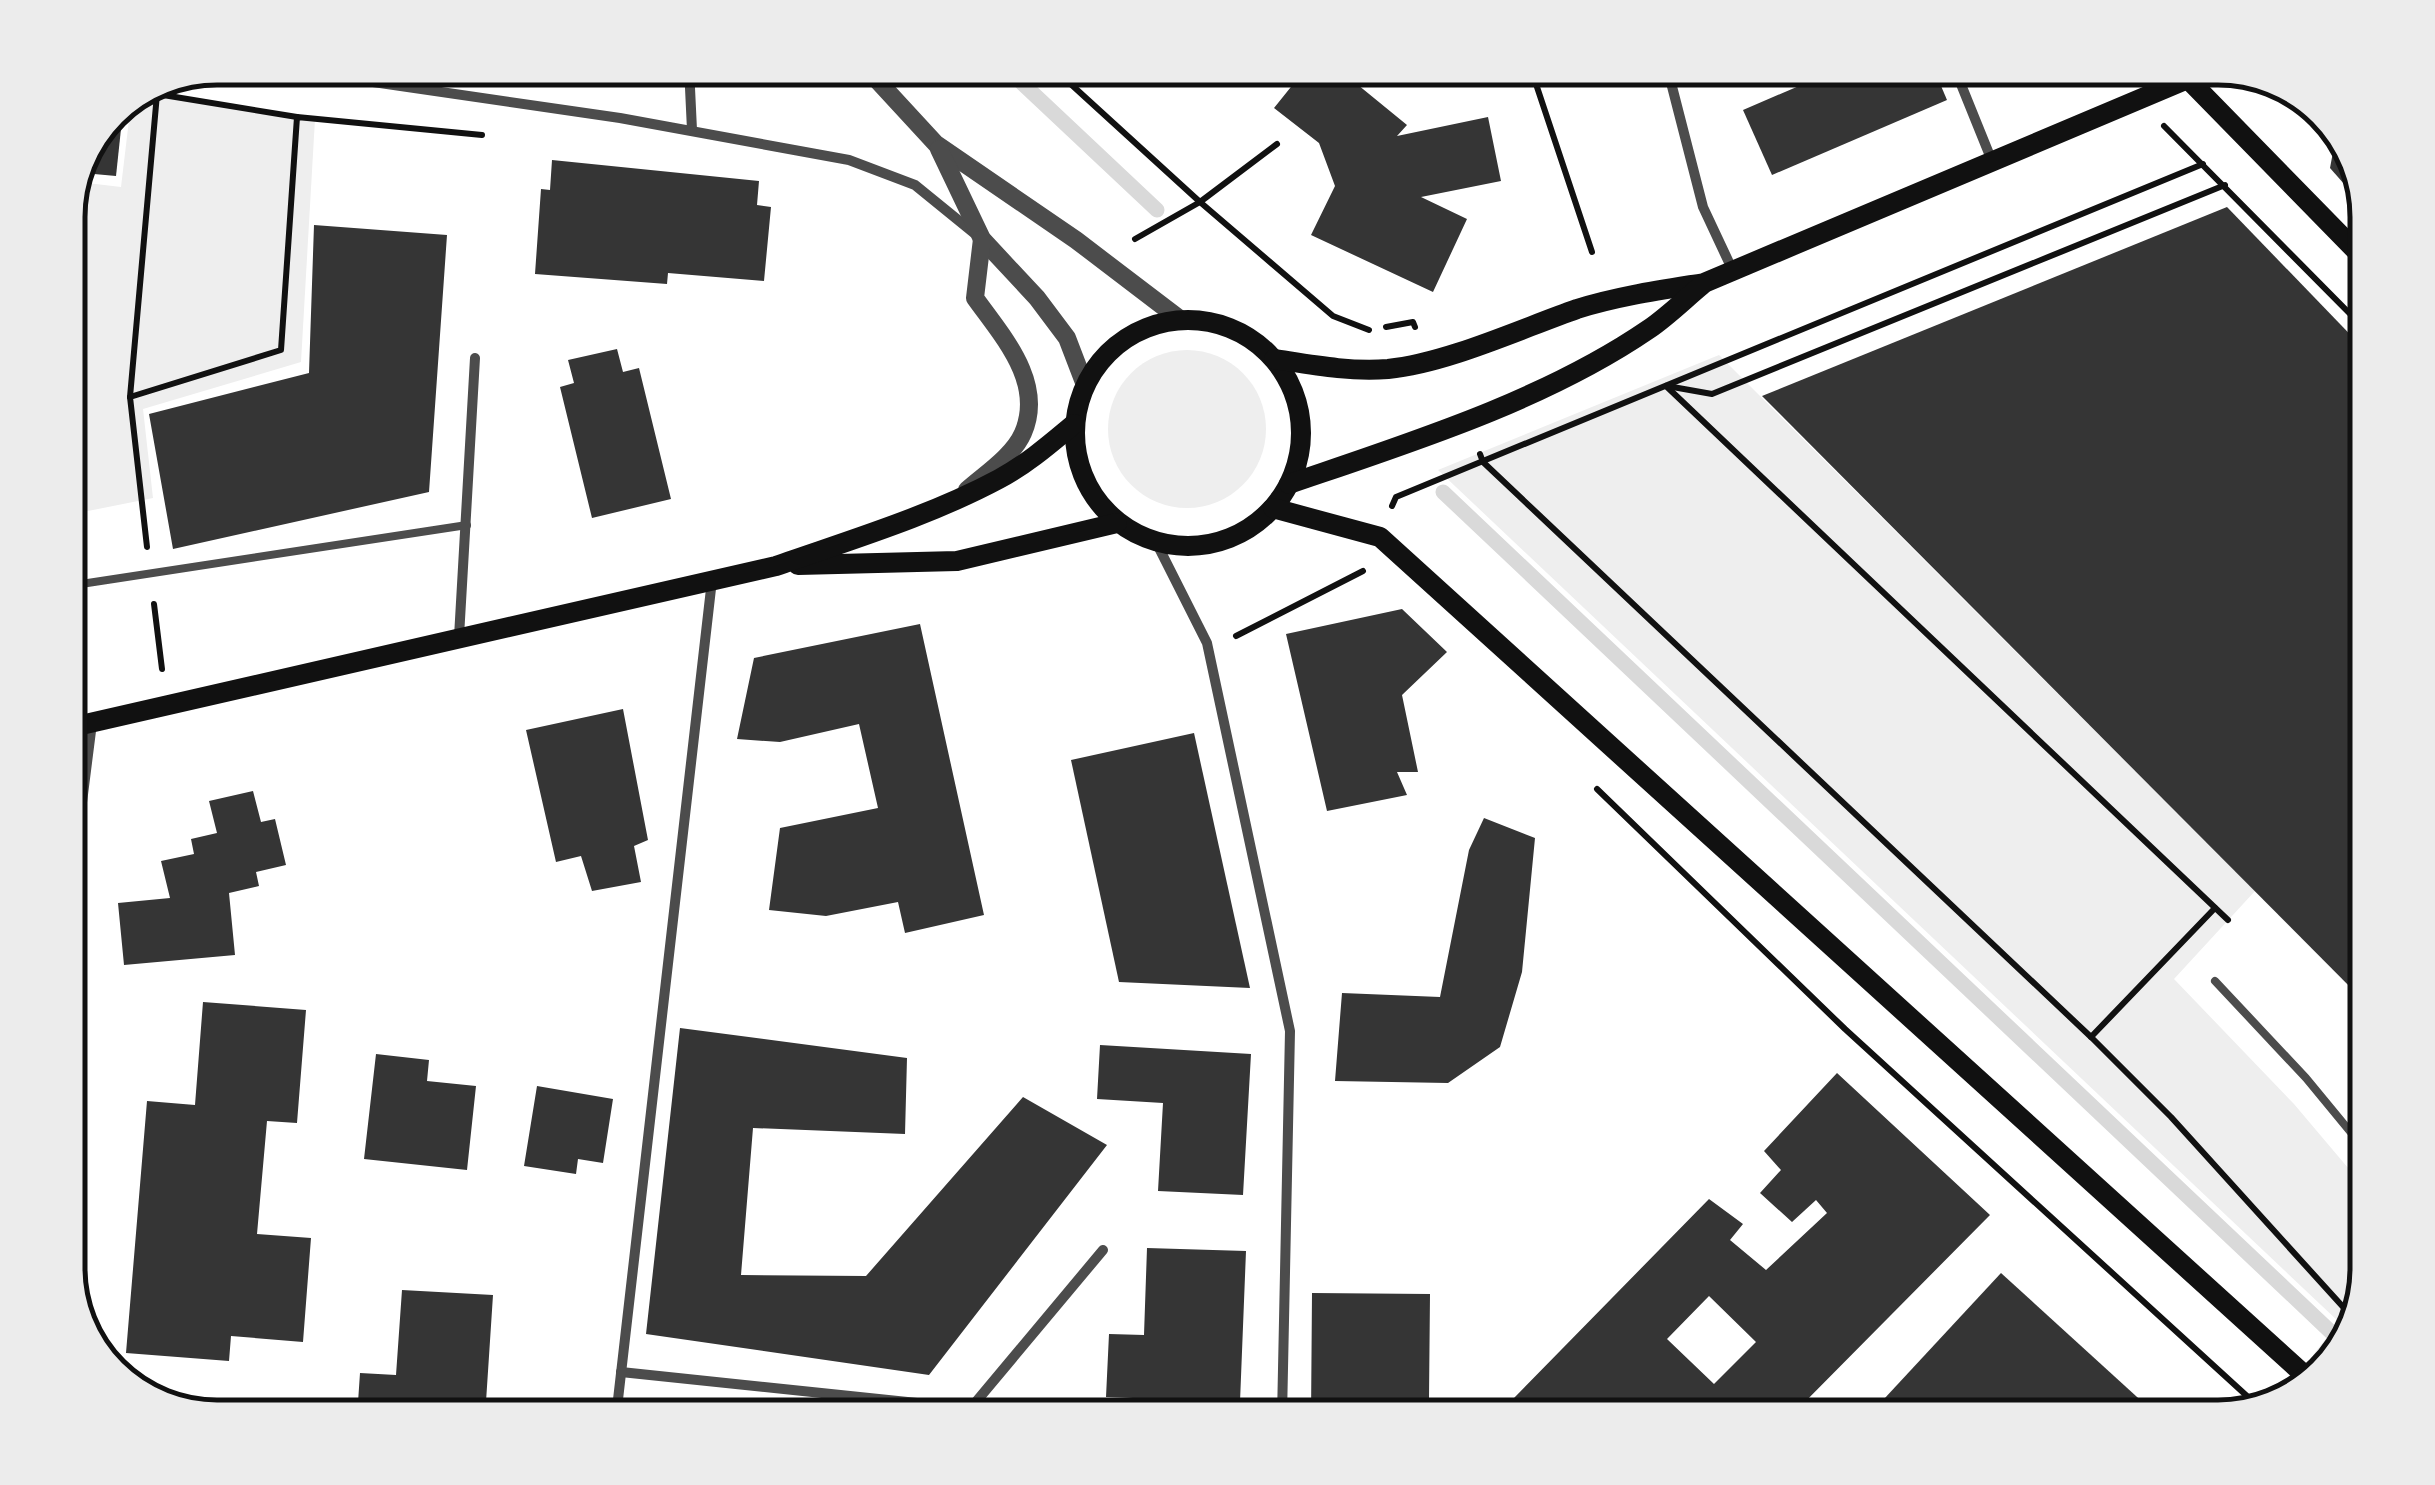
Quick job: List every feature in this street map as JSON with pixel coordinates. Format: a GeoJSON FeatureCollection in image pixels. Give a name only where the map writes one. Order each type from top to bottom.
{"type":"FeatureCollection","features":[{"type":"Feature","properties":{"kind":"main road"},"geometry":{"type":"LineString","coordinates":[[1274,359],[1353,371],[1393,368],[1432,360],[1582,308],[1634,294],[1704,284],[2173,85]]}},
{"type":"Feature","properties":{"kind":"main road"},"geometry":{"type":"LineString","coordinates":[[2194,85],[2350,245]]}},
{"type":"Feature","properties":{"kind":"main road"},"geometry":{"type":"LineString","coordinates":[[1289,484],[1464,424],[1585,366],[1649,329],[1704,284]]}},
{"type":"Feature","properties":{"kind":"main road"},"geometry":{"type":"LineString","coordinates":[[1181,320],[1207,321],[1232,328],[1255,341],[1274,359],[1292,387],[1300,419],[1300,452],[1289,484],[1273,508],[1249,529],[1220,542],[1188,547],[1156,542],[1118,523],[1092,495],[1077,461],[1074,424],[1085,385],[1101,360],[1124,340],[1150,326],[1181,320]]}},
{"type":"Feature","properties":{"kind":"main road"},"geometry":{"type":"LineString","coordinates":[[85,724],[776,566],[1000,478],[1074,424]]}},
{"type":"Feature","properties":{"kind":"main road"},"geometry":{"type":"LineString","coordinates":[[1273,508],[1380,537],[2301,1371]]}},
{"type":"Feature","properties":{"kind":"main road"},"geometry":{"type":"LineString","coordinates":[[776,566],[958,561],[1118,523]]}},
{"type":"Feature","properties":{"kind":"street"},"geometry":{"type":"LineString","coordinates":[[386,85],[692,130],[849,160],[915,186],[982,239],[1037,298],[1067,338],[1085,385]]}},
{"type":"Feature","properties":{"kind":"street"},"geometry":{"type":"LineString","coordinates":[[690,85],[692,130]]}},
{"type":"Feature","properties":{"kind":"street"},"geometry":{"type":"LineString","coordinates":[[881,85],[936,144],[1076,240],[1181,320]]}},
{"type":"Feature","properties":{"kind":"street"},"geometry":{"type":"LineString","coordinates":[[1672,85],[1703,208],[1733,272]]}},
{"type":"Feature","properties":{"kind":"street"},"geometry":{"type":"LineString","coordinates":[[1961,85],[1992,162]]}},
{"type":"Feature","properties":{"kind":"street"},"geometry":{"type":"LineString","coordinates":[[936,144],[982,239],[975,298],[1024,369],[1028,405],[1023,433],[1007,454],[959,497]]}},
{"type":"Feature","properties":{"kind":"street"},"geometry":{"type":"LineString","coordinates":[[459,638],[476,358]]}},
{"type":"Feature","properties":{"kind":"street"},"geometry":{"type":"LineString","coordinates":[[1156,542],[1207,643],[1290,1031],[1282,1400]]}},
{"type":"Feature","properties":{"kind":"street"},"geometry":{"type":"LineString","coordinates":[[618,1400],[712,580]]}},
{"type":"Feature","properties":{"kind":"street"},"geometry":{"type":"LineString","coordinates":[[85,778],[92,723]]}},
{"type":"Feature","properties":{"kind":"street"},"geometry":{"type":"LineString","coordinates":[[978,1400],[1103,1250]]}},
{"type":"Feature","properties":{"kind":"street"},"geometry":{"type":"LineString","coordinates":[[622,1372],[885,1400]]}},
{"type":"Feature","properties":{"kind":"lane"},"geometry":{"type":"LineString","coordinates":[[85,583],[467,524]]}},
{"type":"Feature","properties":{"kind":"lane"},"geometry":{"type":"LineString","coordinates":[[2215,981],[2350,1131]]}},
{"type":"Feature","properties":{"kind":"path"},"geometry":{"type":"LineString","coordinates":[[1071,85],[1334,316],[1370,330],[1413,322]]}},
{"type":"Feature","properties":{"kind":"path"},"geometry":{"type":"LineString","coordinates":[[1538,85],[1592,252]]}},
{"type":"Feature","properties":{"kind":"path"},"geometry":{"type":"LineString","coordinates":[[166,96],[297,118],[485,135]]}},
{"type":"Feature","properties":{"kind":"path"},"geometry":{"type":"LineString","coordinates":[[148,552],[130,397],[156,100]]}},
{"type":"Feature","properties":{"kind":"path"},"geometry":{"type":"LineString","coordinates":[[2137,100],[2350,313]]}},
{"type":"Feature","properties":{"kind":"path"},"geometry":{"type":"LineString","coordinates":[[130,397],[281,350],[297,118]]}},
{"type":"Feature","properties":{"kind":"path"},"geometry":{"type":"LineString","coordinates":[[1152,229],[1200,202],[1277,144]]}},
{"type":"Feature","properties":{"kind":"path"},"geometry":{"type":"LineString","coordinates":[[1396,497],[2203,164]]}},
{"type":"Feature","properties":{"kind":"path"},"geometry":{"type":"LineString","coordinates":[[1666,386],[1712,394],[2224,186]]}},
{"type":"Feature","properties":{"kind":"path"},"geometry":{"type":"LineString","coordinates":[[1666,386],[2228,920]]}},
{"type":"Feature","properties":{"kind":"path"},"geometry":{"type":"LineString","coordinates":[[1484,462],[2091,1037],[2171,1117],[2344,1308]]}},
{"type":"Feature","properties":{"kind":"path"},"geometry":{"type":"LineString","coordinates":[[1235,636],[1368,569]]}},
{"type":"Feature","properties":{"kind":"path"},"geometry":{"type":"LineString","coordinates":[[152,591],[162,669]]}},
{"type":"Feature","properties":{"kind":"path"},"geometry":{"type":"LineString","coordinates":[[1593,786],[1845,1029],[2249,1397]]}},
{"type":"Feature","properties":{"kind":"path"},"geometry":{"type":"LineString","coordinates":[[2091,1037],[2215,908]]}},
{"type":"Feature","properties":{"kind":"shaded area"},"geometry":{"type":"Polygon","coordinates":[[[167,95],[315,119],[301,362],[143,409],[153,498],[85,512],[85,208],[89,183],[121,187],[129,119],[167,95]]]}},
{"type":"Feature","properties":{"kind":"shaded area"},"geometry":{"type":"Polygon","coordinates":[[[1187,350],[1217,356],[1243,373],[1260,399],[1266,429],[1260,459],[1243,485],[1217,502],[1187,508],[1157,502],[1131,485],[1114,459],[1108,429],[1114,399],[1131,373],[1157,356],[1187,350]]]}},
{"type":"Feature","properties":{"kind":"shaded area"},"geometry":{"type":"Polygon","coordinates":[[[1719,355],[2255,891],[2174,979],[2294,1104],[2350,1170],[2349,1286],[2339,1322],[1438,470],[1719,355]]]}},
{"type":"Feature","properties":{"kind":"shaded area"},"geometry":{"type":"Polygon","coordinates":[[[2337,1324],[2323,1349],[2313,1355],[2337,1324]]]}},
{"type":"Feature","properties":{"kind":"building"},"geometry":{"type":"Polygon","coordinates":[[[1293,85],[1358,85],[1407,125],[1397,136],[1488,117],[1501,181],[1421,197],[1467,219],[1433,292],[1311,235],[1335,186],[1319,143],[1274,108],[1293,85]]]}},
{"type":"Feature","properties":{"kind":"building"},"geometry":{"type":"Polygon","coordinates":[[[1801,85],[1941,85],[1947,100],[1772,175],[1743,110],[1801,85]]]}},
{"type":"Feature","properties":{"kind":"building"},"geometry":{"type":"Polygon","coordinates":[[[119,129],[121,129],[116,176],[92,174],[119,129]]]}},
{"type":"Feature","properties":{"kind":"building"},"geometry":{"type":"Polygon","coordinates":[[[2333,153],[2346,186],[2330,168],[2333,153]]]}},
{"type":"Feature","properties":{"kind":"building"},"geometry":{"type":"Polygon","coordinates":[[[552,160],[759,181],[757,205],[771,207],[764,281],[668,273],[667,284],[535,274],[541,189],[550,190],[552,160]]]}},
{"type":"Feature","properties":{"kind":"building"},"geometry":{"type":"Polygon","coordinates":[[[2227,207],[2350,334],[2350,987],[1762,396],[2227,207]]]}},
{"type":"Feature","properties":{"kind":"building"},"geometry":{"type":"Polygon","coordinates":[[[314,225],[447,235],[429,492],[173,549],[149,414],[309,373],[314,225]]]}},
{"type":"Feature","properties":{"kind":"building"},"geometry":{"type":"Polygon","coordinates":[[[617,349],[623,372],[639,368],[671,499],[592,518],[560,387],[574,383],[568,360],[617,349]]]}},
{"type":"Feature","properties":{"kind":"building"},"geometry":{"type":"Polygon","coordinates":[[[1402,609],[1447,652],[1402,695],[1418,772],[1397,772],[1407,795],[1327,811],[1286,634],[1402,609]]]}},
{"type":"Feature","properties":{"kind":"building"},"geometry":{"type":"Polygon","coordinates":[[[920,624],[984,915],[905,933],[898,902],[826,916],[769,910],[780,828],[878,808],[859,724],[780,742],[737,739],[754,658],[920,624]]]}},
{"type":"Feature","properties":{"kind":"building"},"geometry":{"type":"Polygon","coordinates":[[[623,709],[648,840],[634,846],[641,882],[592,891],[581,856],[556,862],[526,730],[623,709]]]}},
{"type":"Feature","properties":{"kind":"building"},"geometry":{"type":"Polygon","coordinates":[[[1194,733],[1250,988],[1119,982],[1071,760],[1194,733]]]}},
{"type":"Feature","properties":{"kind":"building"},"geometry":{"type":"Polygon","coordinates":[[[253,791],[261,822],[275,819],[286,865],[256,872],[259,886],[229,893],[235,955],[124,965],[118,903],[170,898],[161,861],[194,854],[191,839],[217,833],[209,801],[253,791]]]}},
{"type":"Feature","properties":{"kind":"building"},"geometry":{"type":"Polygon","coordinates":[[[1484,818],[1535,838],[1522,972],[1500,1047],[1448,1083],[1335,1081],[1342,993],[1440,997],[1469,850],[1484,818]]]}},
{"type":"Feature","properties":{"kind":"building"},"geometry":{"type":"Polygon","coordinates":[[[203,1002],[306,1010],[297,1123],[267,1121],[257,1234],[311,1238],[303,1342],[231,1336],[229,1361],[126,1353],[147,1101],[195,1105],[203,1002]]]}},
{"type":"Feature","properties":{"kind":"building"},"geometry":{"type":"Polygon","coordinates":[[[680,1028],[907,1058],[905,1134],[753,1128],[741,1275],[866,1276],[1023,1097],[1107,1145],[929,1375],[646,1334],[680,1028]]]}},
{"type":"Feature","properties":{"kind":"building"},"geometry":{"type":"Polygon","coordinates":[[[1100,1045],[1251,1054],[1243,1195],[1158,1191],[1163,1103],[1097,1099],[1100,1045]]]}},
{"type":"Feature","properties":{"kind":"building"},"geometry":{"type":"Polygon","coordinates":[[[376,1054],[429,1060],[427,1081],[476,1086],[467,1170],[364,1159],[376,1054]]]}},
{"type":"Feature","properties":{"kind":"building"},"geometry":{"type":"Polygon","coordinates":[[[1837,1073],[1990,1215],[1807,1400],[1514,1398],[1709,1199],[1743,1224],[1730,1240],[1766,1270],[1827,1213],[1816,1200],[1792,1222],[1760,1193],[1781,1170],[1764,1151],[1837,1073]],[[1709,1296],[1667,1339],[1714,1384],[1756,1342],[1709,1296]]]}},
{"type":"Feature","properties":{"kind":"building"},"geometry":{"type":"Polygon","coordinates":[[[537,1086],[613,1099],[603,1163],[578,1159],[576,1174],[524,1166],[537,1086]]]}},
{"type":"Feature","properties":{"kind":"building"},"geometry":{"type":"Polygon","coordinates":[[[1147,1248],[1246,1251],[1240,1400],[1106,1397],[1109,1334],[1144,1335],[1147,1248]]]}},
{"type":"Feature","properties":{"kind":"building"},"geometry":{"type":"Polygon","coordinates":[[[2001,1273],[2140,1400],[1885,1400],[2001,1273]]]}},
{"type":"Feature","properties":{"kind":"building"},"geometry":{"type":"Polygon","coordinates":[[[402,1290],[493,1295],[486,1400],[358,1400],[360,1373],[396,1375],[402,1290]]]}},
{"type":"Feature","properties":{"kind":"building"},"geometry":{"type":"Polygon","coordinates":[[[1312,1293],[1430,1294],[1429,1398],[1311,1400],[1312,1293]]]}},
{"type":"Feature","properties":{"kind":"waterway"},"geometry":{"type":"LineString","coordinates":[[1024,85],[1157,210]]}},
{"type":"Feature","properties":{"kind":"waterway"},"geometry":{"type":"LineString","coordinates":[[1443,492],[2332,1333]]}}]}
